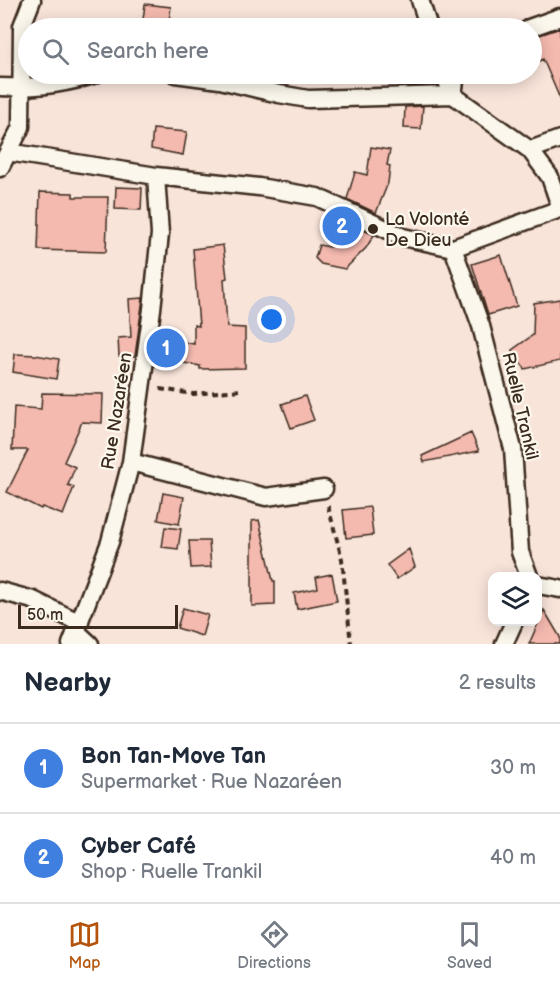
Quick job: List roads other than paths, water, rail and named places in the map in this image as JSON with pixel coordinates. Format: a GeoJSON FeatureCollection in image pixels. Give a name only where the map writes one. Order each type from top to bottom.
{"type":"FeatureCollection","features":[{"type":"Feature","properties":{"kind":"street"},"geometry":{"type":"LineString","coordinates":[[25,18],[32,0]]}},
{"type":"Feature","properties":{"kind":"street"},"geometry":{"type":"LineString","coordinates":[[420,0],[426,18]]}},
{"type":"Feature","properties":{"kind":"street"},"geometry":{"type":"LineString","coordinates":[[542,24],[560,18]]}},
{"type":"Feature","properties":{"kind":"street"},"geometry":{"type":"LineString","coordinates":[[0,168],[21,127],[20,84]]}},
{"type":"Feature","properties":{"kind":"street"},"geometry":{"type":"LineString","coordinates":[[0,87],[20,88],[48,84]]}},
{"type":"Feature","properties":{"kind":"street"},"geometry":{"type":"LineString","coordinates":[[236,84],[308,99],[453,95]]}},
{"type":"Feature","properties":{"kind":"street"},"geometry":{"type":"LineString","coordinates":[[8,152],[156,176],[259,187],[317,197],[403,237],[453,248],[560,207],[550,177],[530,150],[453,95],[448,84]]}},
{"type":"Feature","properties":{"kind":"street"},"geometry":{"type":"LineString","coordinates":[[453,95],[455,84]]}},
{"type":"Feature","properties":{"kind":"street"},"geometry":{"type":"LineString","coordinates":[[530,150],[560,139]]}},
{"type":"Feature","properties":{"kind":"street","name":"Rue Nazaréen"},"geometry":{"type":"LineString","coordinates":[[75,633],[110,542],[131,462],[160,234],[156,176]]}},
{"type":"Feature","properties":{"kind":"street","name":"Ruelle Trankil"},"geometry":{"type":"LineString","coordinates":[[453,248],[482,326],[513,449],[520,552],[528,572]]}},
{"type":"Feature","properties":{"kind":"street"},"geometry":{"type":"LineString","coordinates":[[131,462],[266,497],[324,489]]}},
{"type":"Feature","properties":{"kind":"street"},"geometry":{"type":"LineString","coordinates":[[542,586],[560,589]]}},
{"type":"Feature","properties":{"kind":"street"},"geometry":{"type":"LineString","coordinates":[[0,591],[33,600],[90,644]]}},
{"type":"Feature","properties":{"kind":"street"},"geometry":{"type":"LineString","coordinates":[[504,644],[512,626]]}},
{"type":"Feature","properties":{"kind":"place","name":"Cyber Café"},"geometry":{"type":"Point","coordinates":[342,226]}},
{"type":"Feature","properties":{"kind":"place","name":"La Volonté De Dieu"},"geometry":{"type":"Point","coordinates":[373,229]}},
{"type":"Feature","properties":{"kind":"place","name":"Bon Tan-Move Tan"},"geometry":{"type":"Point","coordinates":[166,348]}}]}
